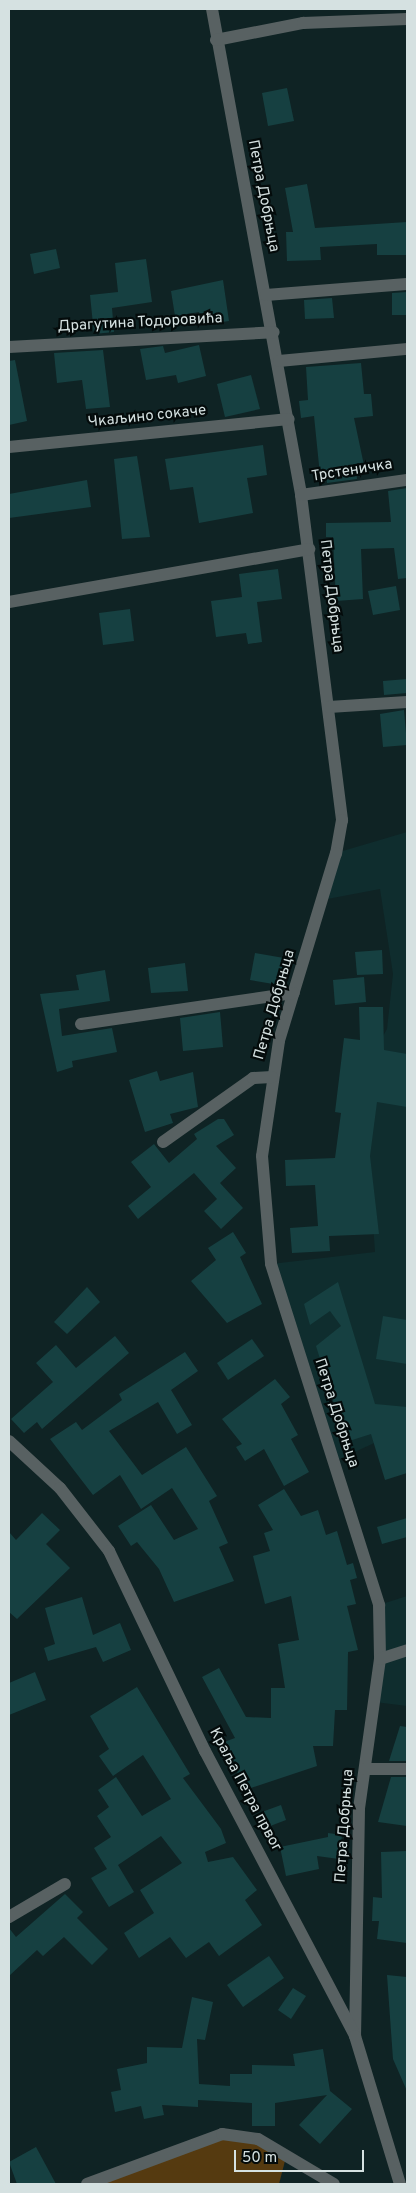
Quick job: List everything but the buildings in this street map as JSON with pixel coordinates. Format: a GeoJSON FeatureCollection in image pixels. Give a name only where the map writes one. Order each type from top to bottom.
{"type":"FeatureCollection","features":[{"type":"Feature","properties":{"kind":"street","name":"Петра Добрњца"},"geometry":{"type":"LineString","coordinates":[[212,9],[216,40],[274,332],[289,419],[309,549],[342,820],[272,1077],[262,1156],[271,1264],[379,1605],[380,1659],[365,1769],[356,1892],[359,2002],[355,2036]]}},
{"type":"Feature","properties":{"kind":"street"},"geometry":{"type":"LineString","coordinates":[[216,40],[303,23],[407,20]]}},
{"type":"Feature","properties":{"kind":"street"},"geometry":{"type":"LineString","coordinates":[[266,295],[407,284]]}},
{"type":"Feature","properties":{"kind":"street","name":"Драгутина Тодоровића"},"geometry":{"type":"LineString","coordinates":[[9,347],[274,332]]}},
{"type":"Feature","properties":{"kind":"street"},"geometry":{"type":"LineString","coordinates":[[279,361],[407,349]]}},
{"type":"Feature","properties":{"kind":"street","name":"Чкаљино сокаче"},"geometry":{"type":"LineString","coordinates":[[9,447],[289,419]]}},
{"type":"Feature","properties":{"kind":"street","name":"Трстеничка"},"geometry":{"type":"LineString","coordinates":[[301,495],[407,480]]}},
{"type":"Feature","properties":{"kind":"street"},"geometry":{"type":"LineString","coordinates":[[9,602],[309,549]]}},
{"type":"Feature","properties":{"kind":"street"},"geometry":{"type":"LineString","coordinates":[[328,707],[407,702]]}},
{"type":"Feature","properties":{"kind":"street"},"geometry":{"type":"LineString","coordinates":[[81,1024],[294,993]]}},
{"type":"Feature","properties":{"kind":"street"},"geometry":{"type":"LineString","coordinates":[[164,1142],[253,1078],[272,1077]]}},
{"type":"Feature","properties":{"kind":"street","name":"Краља Петра првог"},"geometry":{"type":"LineString","coordinates":[[9,1441],[60,1488],[108,1552],[205,1751],[355,2036],[400,2184]]}},
{"type":"Feature","properties":{"kind":"street"},"geometry":{"type":"LineString","coordinates":[[380,1659],[407,1650]]}},
{"type":"Feature","properties":{"kind":"street"},"geometry":{"type":"LineString","coordinates":[[365,1769],[407,1769]]}},
{"type":"Feature","properties":{"kind":"street"},"geometry":{"type":"LineString","coordinates":[[9,1918],[65,1884]]}},
{"type":"Feature","properties":{"kind":"street"},"geometry":{"type":"LineString","coordinates":[[87,2184],[222,2134],[258,2139],[334,2184]]}},
{"type":"Feature","properties":{"kind":"shaded area"},"geometry":{"type":"Polygon","coordinates":[[[407,832],[407,1436],[383,1439],[335,1461],[271,1264],[375,1252],[367,1137],[377,1047],[387,1029],[393,974],[380,889],[322,900],[336,853],[407,832]]]}},
{"type":"Feature","properties":{"kind":"shaded area"},"geometry":{"type":"Polygon","coordinates":[[[407,1596],[407,1706],[375,1702],[379,1605],[407,1596]]]}},
{"type":"Feature","properties":{"kind":"shaded area"},"geometry":{"type":"Polygon","coordinates":[[[222,2137],[259,2142],[286,2157],[279,2184],[96,2184],[222,2137]]]}}]}
